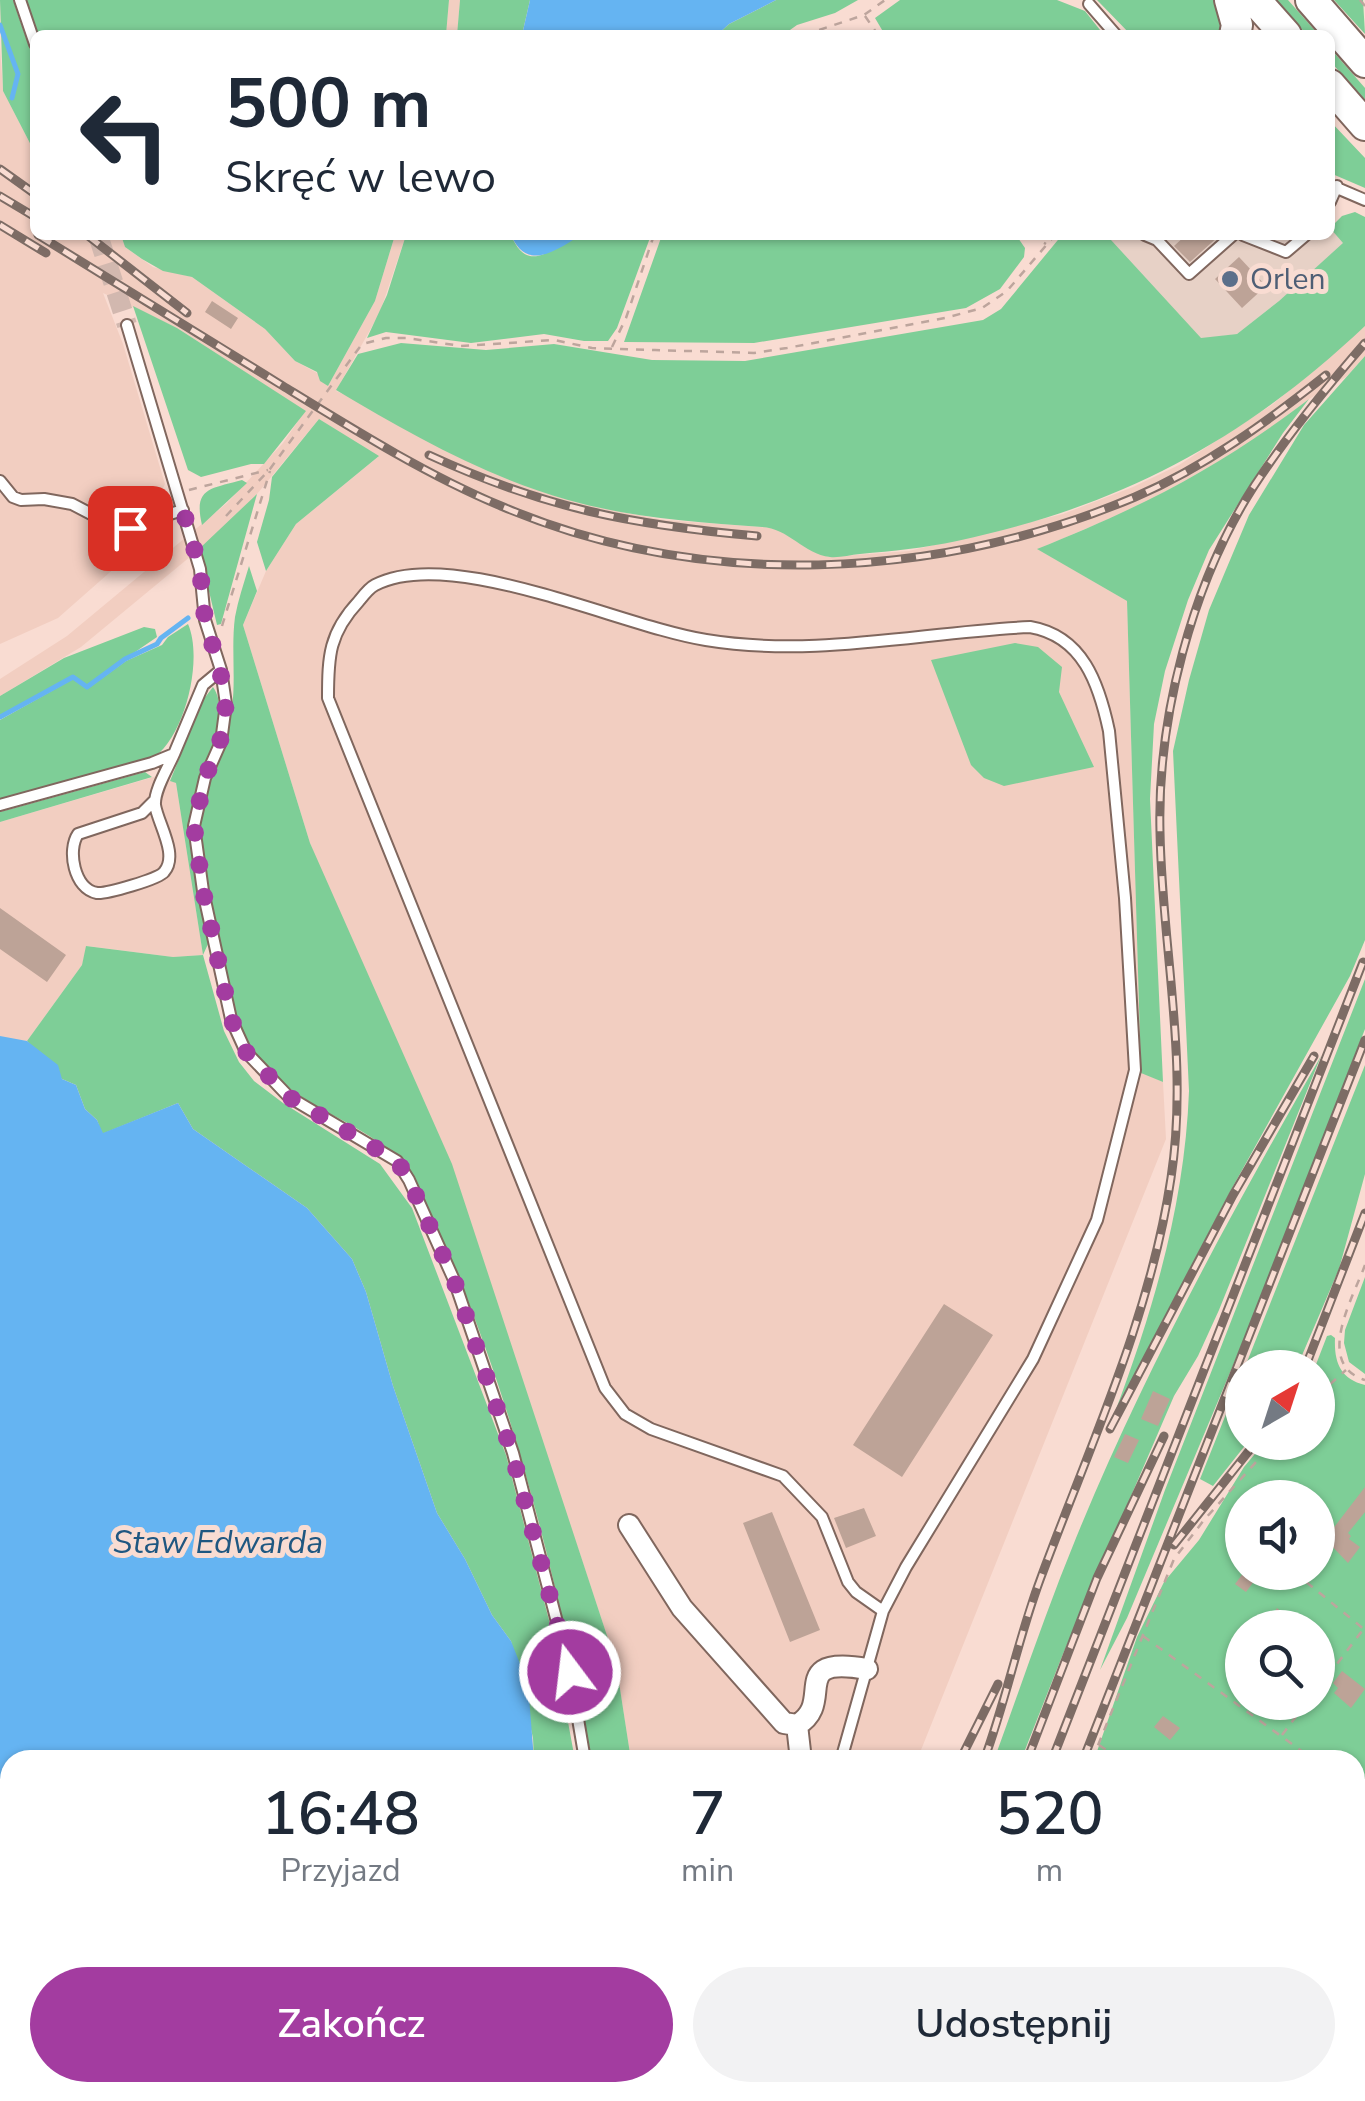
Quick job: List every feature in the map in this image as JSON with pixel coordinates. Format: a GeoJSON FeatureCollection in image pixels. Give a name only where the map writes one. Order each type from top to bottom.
{"type":"FeatureCollection","features":[{"type":"Feature","properties":{"kind":"main road"},"geometry":{"type":"LineString","coordinates":[[1230,0],[1236,30]]}},
{"type":"Feature","properties":{"kind":"main road"},"geometry":{"type":"LineString","coordinates":[[1255,0],[1282,30]]}},
{"type":"Feature","properties":{"kind":"main road"},"geometry":{"type":"LineString","coordinates":[[1310,0],[1365,62]]}},
{"type":"Feature","properties":{"kind":"main road"},"geometry":{"type":"LineString","coordinates":[[1335,93],[1365,125]]}},
{"type":"Feature","properties":{"kind":"street"},"geometry":{"type":"LineString","coordinates":[[629,1526],[682,1608],[778,1718],[797,1725]]}},
{"type":"Feature","properties":{"kind":"street"},"geometry":{"type":"LineString","coordinates":[[797,1725],[810,1712],[817,1679],[824,1669],[834,1665],[866,1669]]}},
{"type":"Feature","properties":{"kind":"street"},"geometry":{"type":"LineString","coordinates":[[797,1725],[800,1750]]}},
{"type":"Feature","properties":{"kind":"lane"},"geometry":{"type":"LineString","coordinates":[[20,0],[30,30]]}},
{"type":"Feature","properties":{"kind":"lane"},"geometry":{"type":"LineString","coordinates":[[1089,4],[1112,30]]}},
{"type":"Feature","properties":{"kind":"lane"},"geometry":{"type":"LineString","coordinates":[[1335,186],[1365,200]]}},
{"type":"Feature","properties":{"kind":"lane"},"geometry":{"type":"LineString","coordinates":[[1158,240],[1189,274],[1226,240]]}},
{"type":"Feature","properties":{"kind":"lane"},"geometry":{"type":"LineString","coordinates":[[1256,240],[1286,252],[1300,240]]}},
{"type":"Feature","properties":{"kind":"lane"},"geometry":{"type":"LineString","coordinates":[[127,325],[200,569],[205,620],[226,704],[220,742],[205,778],[194,826],[203,891],[231,1019],[246,1052],[289,1097],[397,1161],[409,1180],[454,1280],[512,1453],[570,1672],[583,1750]]}},
{"type":"Feature","properties":{"kind":"lane"},"geometry":{"type":"LineString","coordinates":[[0,481],[21,500],[72,504],[120,529],[183,510]]}},
{"type":"Feature","properties":{"kind":"lane"},"geometry":{"type":"LineString","coordinates":[[845,1750],[883,1611],[906,1566],[1034,1359],[1097,1220],[1135,1070],[1110,731],[1088,666],[1063,638],[1030,627],[847,646],[785,646],[705,640],[456,576],[421,573],[373,586],[339,622],[328,664],[328,698],[605,1388],[625,1414],[651,1429],[784,1476],[822,1517],[848,1582],[883,1611]]}},
{"type":"Feature","properties":{"kind":"lane"},"geometry":{"type":"LineString","coordinates":[[154,801],[170,857],[166,870],[158,877],[102,893],[89,888],[77,874],[72,842],[78,834],[142,813],[154,801],[203,686],[220,670]]}},
{"type":"Feature","properties":{"kind":"lane"},"geometry":{"type":"LineString","coordinates":[[0,805],[174,754]]}},
{"type":"Feature","properties":{"kind":"path"},"geometry":{"type":"LineString","coordinates":[[819,30],[864,15],[884,0]]}},
{"type":"Feature","properties":{"kind":"path"},"geometry":{"type":"LineString","coordinates":[[864,15],[874,30]]}},
{"type":"Feature","properties":{"kind":"path"},"geometry":{"type":"LineString","coordinates":[[611,348],[626,318],[652,240]]}},
{"type":"Feature","properties":{"kind":"path"},"geometry":{"type":"LineString","coordinates":[[1039,240],[1046,244]]}},
{"type":"Feature","properties":{"kind":"path"},"geometry":{"type":"LineString","coordinates":[[226,516],[270,469],[362,344],[386,338],[462,346],[554,340],[611,348],[754,353],[946,318],[995,301],[1050,240]]}},
{"type":"Feature","properties":{"kind":"path"},"geometry":{"type":"LineString","coordinates":[[178,493],[270,469]]}},
{"type":"Feature","properties":{"kind":"path"},"geometry":{"type":"LineString","coordinates":[[214,650],[270,469]]}},
{"type":"Feature","properties":{"kind":"path"},"geometry":{"type":"LineString","coordinates":[[1365,1265],[1340,1334],[1346,1370],[1365,1380]]}},
{"type":"Feature","properties":{"kind":"path"},"geometry":{"type":"LineString","coordinates":[[1335,1380],[1346,1370]]}},
{"type":"Feature","properties":{"kind":"path"},"geometry":{"type":"LineString","coordinates":[[1096,1750],[1180,1551],[1258,1460]]}},
{"type":"Feature","properties":{"kind":"path"},"geometry":{"type":"LineString","coordinates":[[1317,1590],[1365,1628],[1335,1667]]}},
{"type":"Feature","properties":{"kind":"path"},"geometry":{"type":"LineString","coordinates":[[1142,1635],[1300,1750]]}},
{"type":"Feature","properties":{"kind":"path"},"geometry":{"type":"LineString","coordinates":[[1281,1736],[1293,1720]]}},
{"type":"Feature","properties":{"kind":"path"},"geometry":{"type":"LineString","coordinates":[[1098,1744],[1107,1750]]}},
{"type":"Feature","properties":{"kind":"shaded area"},"geometry":{"type":"Polygon","coordinates":[[[449,0],[460,0],[457,30],[446,30],[449,0]]]}},
{"type":"Feature","properties":{"kind":"shaded area"},"geometry":{"type":"Polygon","coordinates":[[[0,46],[3,91],[30,143],[30,240],[123,240],[125,247],[153,267],[192,277],[265,329],[295,361],[317,373],[328,386],[375,301],[393,240],[404,240],[380,312],[336,391],[616,511],[665,520],[774,528],[828,557],[909,551],[1063,514],[1133,487],[1179,465],[1273,404],[1365,326],[1365,356],[1346,377],[1309,399],[1253,442],[1144,504],[1038,549],[1127,601],[1141,1072],[1163,1082],[1166,1139],[921,1750],[629,1750],[616,1663],[579,1551],[310,843],[243,625],[266,571],[296,524],[378,457],[319,419],[257,494],[214,537],[81,647],[0,696],[0,679],[67,636],[227,503],[283,443],[305,411],[177,328],[103,293],[123,344],[165,484],[157,501],[142,509],[151,536],[58,618],[0,644],[0,46]]]}},
{"type":"Feature","properties":{"kind":"shaded area"},"geometry":{"type":"Polygon","coordinates":[[[1335,233],[1344,243],[1237,334],[1201,339],[1110,240],[1335,240],[1335,233]]]}},
{"type":"Feature","properties":{"kind":"shaded area"},"geometry":{"type":"Polygon","coordinates":[[[157,776],[176,783],[203,955],[173,957],[87,946],[82,965],[27,1041],[5,1039],[0,1036],[0,822],[157,776]]]}},
{"type":"Feature","properties":{"kind":"green space"},"geometry":{"type":"Polygon","coordinates":[[[0,0],[13,0],[30,49],[30,143],[3,91],[0,0]]]}},
{"type":"Feature","properties":{"kind":"green space"},"geometry":{"type":"Polygon","coordinates":[[[26,0],[449,0],[446,30],[35,30],[26,0]]]}},
{"type":"Feature","properties":{"kind":"green space"},"geometry":{"type":"Polygon","coordinates":[[[460,0],[530,0],[523,30],[457,30],[460,0]]]}},
{"type":"Feature","properties":{"kind":"green space"},"geometry":{"type":"Polygon","coordinates":[[[776,0],[858,0],[790,30],[722,30],[776,0]]]}},
{"type":"Feature","properties":{"kind":"green space"},"geometry":{"type":"Polygon","coordinates":[[[900,0],[1057,0],[1085,11],[1100,30],[882,30],[875,18],[900,0]]]}},
{"type":"Feature","properties":{"kind":"green space"},"geometry":{"type":"Polygon","coordinates":[[[1097,0],[1222,0],[1226,30],[1126,30],[1097,0]]]}},
{"type":"Feature","properties":{"kind":"green space"},"geometry":{"type":"Polygon","coordinates":[[[1276,0],[1288,0],[1315,30],[1303,30],[1276,0]]]}},
{"type":"Feature","properties":{"kind":"green space"},"geometry":{"type":"Polygon","coordinates":[[[1334,0],[1363,0],[1365,34],[1334,0]]]}},
{"type":"Feature","properties":{"kind":"green space"},"geometry":{"type":"Polygon","coordinates":[[[1335,54],[1365,88],[1365,100],[1335,67],[1335,54]]]}},
{"type":"Feature","properties":{"kind":"green space"},"geometry":{"type":"Polygon","coordinates":[[[1335,126],[1365,158],[1365,188],[1335,175],[1335,126]]]}},
{"type":"Feature","properties":{"kind":"green space"},"geometry":{"type":"Polygon","coordinates":[[[1355,212],[1365,217],[1365,326],[1319,367],[1226,435],[1126,488],[1073,509],[945,543],[830,557],[771,528],[664,518],[592,506],[537,490],[478,466],[419,438],[336,390],[358,354],[401,343],[486,350],[554,344],[652,360],[745,361],[983,320],[1001,309],[1058,240],[1111,240],[1201,338],[1237,334],[1343,243],[1335,234],[1335,223],[1355,212]]]}},
{"type":"Feature","properties":{"kind":"green space"},"geometry":{"type":"Polygon","coordinates":[[[123,240],[393,240],[375,301],[328,386],[320,381],[317,372],[295,361],[265,329],[192,277],[163,271],[125,247],[123,240]]]}},
{"type":"Feature","properties":{"kind":"green space"},"geometry":{"type":"Polygon","coordinates":[[[404,240],[514,240],[527,255],[535,256],[571,240],[649,240],[617,328],[608,341],[544,334],[471,343],[386,332],[367,338],[387,295],[404,240]]]}},
{"type":"Feature","properties":{"kind":"green space"},"geometry":{"type":"Polygon","coordinates":[[[660,240],[1019,240],[1025,248],[1024,257],[1000,289],[966,308],[754,343],[624,342],[660,240]]]}},
{"type":"Feature","properties":{"kind":"green space"},"geometry":{"type":"Polygon","coordinates":[[[133,306],[177,328],[306,411],[264,464],[201,477],[188,470],[133,306]]]}},
{"type":"Feature","properties":{"kind":"green space"},"geometry":{"type":"Polygon","coordinates":[[[1365,356],[1365,940],[1350,976],[1231,1190],[1115,1412],[1165,1254],[1186,1132],[1189,1091],[1173,751],[1189,680],[1209,610],[1249,515],[1304,425],[1365,356]]]}},
{"type":"Feature","properties":{"kind":"green space"},"geometry":{"type":"Polygon","coordinates":[[[1309,399],[1209,550],[1165,671],[1154,724],[1150,799],[1163,1082],[1141,1073],[1127,601],[1037,549],[1179,484],[1243,446],[1309,399]]]}},
{"type":"Feature","properties":{"kind":"green space"},"geometry":{"type":"Polygon","coordinates":[[[319,419],[379,456],[296,524],[266,571],[257,542],[272,477],[319,419]]]}},
{"type":"Feature","properties":{"kind":"green space"},"geometry":{"type":"Polygon","coordinates":[[[242,480],[247,483],[202,525],[203,496],[213,488],[242,480]]]}},
{"type":"Feature","properties":{"kind":"green space"},"geometry":{"type":"Polygon","coordinates":[[[257,494],[221,624],[217,625],[199,549],[257,494]]]}},
{"type":"Feature","properties":{"kind":"green space"},"geometry":{"type":"Polygon","coordinates":[[[249,566],[257,591],[243,625],[310,843],[452,1164],[616,1663],[629,1750],[590,1750],[543,1539],[501,1392],[447,1250],[415,1182],[405,1166],[378,1141],[311,1103],[273,1074],[252,1051],[235,1010],[209,904],[199,824],[229,723],[239,598],[249,566]]]}},
{"type":"Feature","properties":{"kind":"green space"},"geometry":{"type":"Polygon","coordinates":[[[188,624],[194,658],[188,698],[173,736],[162,750],[150,760],[0,802],[0,720],[73,679],[87,689],[126,661],[162,645],[188,624]]]}},
{"type":"Feature","properties":{"kind":"green space"},"geometry":{"type":"Polygon","coordinates":[[[144,627],[155,629],[157,637],[87,685],[72,676],[0,715],[0,696],[64,658],[144,627]]]}},
{"type":"Feature","properties":{"kind":"green space"},"geometry":{"type":"Polygon","coordinates":[[[1015,643],[1038,647],[1062,667],[1059,692],[1094,767],[1004,786],[984,778],[971,765],[931,660],[1015,643]]]}},
{"type":"Feature","properties":{"kind":"green space"},"geometry":{"type":"Polygon","coordinates":[[[213,687],[218,700],[217,734],[190,831],[208,944],[203,955],[176,783],[170,781],[203,700],[213,687]]]}},
{"type":"Feature","properties":{"kind":"green space"},"geometry":{"type":"Polygon","coordinates":[[[145,772],[152,777],[0,822],[0,812],[145,772]]]}},
{"type":"Feature","properties":{"kind":"green space"},"geometry":{"type":"Polygon","coordinates":[[[86,946],[173,957],[203,955],[224,1031],[239,1062],[254,1081],[380,1164],[412,1208],[506,1455],[550,1624],[573,1750],[534,1750],[511,1641],[492,1615],[437,1513],[352,1259],[307,1208],[193,1129],[178,1103],[102,1134],[97,1120],[85,1109],[76,1085],[62,1079],[27,1041],[82,965],[86,946]]]}},
{"type":"Feature","properties":{"kind":"green space"},"geometry":{"type":"Polygon","coordinates":[[[1365,979],[1365,1029],[1260,1301],[1239,1350],[1225,1350],[1225,1384],[1127,1618],[1100,1670],[1165,1490],[1365,979]]]}},
{"type":"Feature","properties":{"kind":"green space"},"geometry":{"type":"Polygon","coordinates":[[[1321,1056],[1219,1310],[1174,1396],[1025,1750],[998,1750],[1102,1476],[1222,1233],[1321,1056]]]}},
{"type":"Feature","properties":{"kind":"green space"},"geometry":{"type":"Polygon","coordinates":[[[1365,1065],[1365,1174],[1339,1269],[1304,1350],[1252,1350],[1365,1065]]]}},
{"type":"Feature","properties":{"kind":"green space"},"geometry":{"type":"Polygon","coordinates":[[[1365,1277],[1365,1374],[1349,1362],[1344,1343],[1365,1277]]]}},
{"type":"Feature","properties":{"kind":"green space"},"geometry":{"type":"Polygon","coordinates":[[[1331,1335],[1344,1374],[1365,1385],[1365,1750],[1097,1750],[1137,1637],[1164,1582],[1199,1540],[1225,1498],[1225,1590],[1335,1590],[1335,1480],[1236,1480],[1250,1460],[1335,1460],[1335,1350],[1322,1350],[1331,1335]]]}},
{"type":"Feature","properties":{"kind":"green space"},"geometry":{"type":"Polygon","coordinates":[[[1225,1416],[1225,1460],[1234,1460],[1213,1486],[1200,1479],[1225,1416]]]}},
{"type":"Feature","properties":{"kind":"water"},"geometry":{"type":"Polygon","coordinates":[[[530,0],[776,0],[722,30],[523,30],[530,0]]]}},
{"type":"Feature","properties":{"kind":"water"},"geometry":{"type":"Polygon","coordinates":[[[514,240],[572,240],[542,255],[525,253],[514,240]]]}},
{"type":"Feature","properties":{"kind":"water","name":"Staw Edwarda"},"geometry":{"type":"Polygon","coordinates":[[[0,1036],[27,1041],[58,1065],[62,1079],[76,1085],[85,1109],[103,1133],[178,1103],[193,1129],[307,1208],[352,1259],[437,1513],[492,1615],[511,1641],[528,1684],[533,1750],[0,1750],[0,1036]]]}},
{"type":"Feature","properties":{"kind":"building"},"geometry":{"type":"Polygon","coordinates":[[[1181,240],[1214,240],[1190,262],[1174,246],[1181,240]]]}},
{"type":"Feature","properties":{"kind":"building"},"geometry":{"type":"Polygon","coordinates":[[[1239,257],[1266,286],[1242,308],[1215,279],[1239,257]]]}},
{"type":"Feature","properties":{"kind":"building"},"geometry":{"type":"Polygon","coordinates":[[[212,301],[238,318],[231,329],[205,312],[212,301]]]}},
{"type":"Feature","properties":{"kind":"building"},"geometry":{"type":"Polygon","coordinates":[[[0,908],[66,955],[47,982],[0,949],[0,908]]]}},
{"type":"Feature","properties":{"kind":"building"},"geometry":{"type":"Polygon","coordinates":[[[944,1304],[993,1335],[902,1477],[853,1445],[944,1304]]]}},
{"type":"Feature","properties":{"kind":"building"},"geometry":{"type":"Polygon","coordinates":[[[1153,1391],[1170,1399],[1158,1426],[1141,1419],[1153,1391]]]}},
{"type":"Feature","properties":{"kind":"building"},"geometry":{"type":"Polygon","coordinates":[[[1125,1434],[1139,1440],[1128,1463],[1114,1457],[1125,1434]]]}},
{"type":"Feature","properties":{"kind":"building"},"geometry":{"type":"Polygon","coordinates":[[[1365,1487],[1365,1512],[1348,1533],[1349,1539],[1360,1547],[1348,1563],[1335,1549],[1335,1526],[1365,1487]]]}},
{"type":"Feature","properties":{"kind":"building"},"geometry":{"type":"Polygon","coordinates":[[[864,1508],[876,1536],[846,1548],[834,1518],[864,1508]]]}},
{"type":"Feature","properties":{"kind":"building"},"geometry":{"type":"Polygon","coordinates":[[[772,1512],[820,1630],[790,1642],[743,1523],[772,1512]]]}},
{"type":"Feature","properties":{"kind":"building"},"geometry":{"type":"Polygon","coordinates":[[[1342,1671],[1365,1689],[1351,1708],[1335,1694],[1335,1680],[1342,1671]]]}},
{"type":"Feature","properties":{"kind":"building"},"geometry":{"type":"Polygon","coordinates":[[[1163,1716],[1180,1728],[1170,1740],[1154,1727],[1163,1716]]]}},
{"type":"Feature","properties":{"kind":"waterway"},"geometry":{"type":"LineString","coordinates":[[0,25],[18,74],[12,98]]}},
{"type":"Feature","properties":{"kind":"waterway"},"geometry":{"type":"LineString","coordinates":[[0,717],[73,677],[87,687],[125,659],[157,644],[188,618]]}},
{"type":"Feature","properties":{"kind":"tunnel"},"geometry":{"type":"LineString","coordinates":[[100,240],[127,325]]}},
{"type":"Feature","properties":{"kind":"railway"},"geometry":{"type":"LineString","coordinates":[[0,169],[30,190]]}},
{"type":"Feature","properties":{"kind":"railway"},"geometry":{"type":"LineString","coordinates":[[0,196],[30,214]]}},
{"type":"Feature","properties":{"kind":"railway"},"geometry":{"type":"LineString","coordinates":[[0,225],[46,253]]}},
{"type":"Feature","properties":{"kind":"railway"},"geometry":{"type":"LineString","coordinates":[[46,240],[363,434],[473,493],[578,533],[656,552],[737,563],[818,565],[900,559],[980,546],[1059,525],[1135,497],[1211,458],[1326,375]]}},
{"type":"Feature","properties":{"kind":"railway"},"geometry":{"type":"LineString","coordinates":[[93,240],[187,313]]}},
{"type":"Feature","properties":{"kind":"railway"},"geometry":{"type":"LineString","coordinates":[[987,1750],[1032,1602],[1133,1332],[1149,1282],[1171,1178],[1176,1134],[1176,1048],[1162,876],[1161,788],[1172,698],[1183,653],[1213,565],[1254,486],[1365,343]]}},
{"type":"Feature","properties":{"kind":"railway"},"geometry":{"type":"LineString","coordinates":[[429,455],[511,488],[589,511],[669,526],[757,536]]}},
{"type":"Feature","properties":{"kind":"railway"},"geometry":{"type":"LineString","coordinates":[[1056,1750],[1363,962]]}},
{"type":"Feature","properties":{"kind":"railway"},"geometry":{"type":"LineString","coordinates":[[1087,1750],[1365,1040]]}},
{"type":"Feature","properties":{"kind":"railway"},"geometry":{"type":"LineString","coordinates":[[1110,1429],[1233,1195],[1314,1056]]}},
{"type":"Feature","properties":{"kind":"railway"},"geometry":{"type":"LineString","coordinates":[[1312,1350],[1365,1213]]}},
{"type":"Feature","properties":{"kind":"railway"},"geometry":{"type":"LineString","coordinates":[[1031,1750],[1097,1578],[1164,1436]]}},
{"type":"Feature","properties":{"kind":"railway"},"geometry":{"type":"LineString","coordinates":[[1174,1545],[1242,1460]]}},
{"type":"Feature","properties":{"kind":"railway"},"geometry":{"type":"LineString","coordinates":[[965,1750],[998,1684]]}},
{"type":"Feature","properties":{"kind":"place","name":"Orlen"},"geometry":{"type":"Point","coordinates":[1230,279]}},
{"type":"Feature","properties":{"kind":"route"},"geometry":{"type":"LineString","coordinates":[[130,528],[183,510],[200,569],[205,620],[226,704],[220,742],[205,778],[194,826],[203,891],[231,1019],[246,1052],[289,1097],[397,1161],[409,1180],[454,1280],[512,1453],[570,1672]]}}]}
